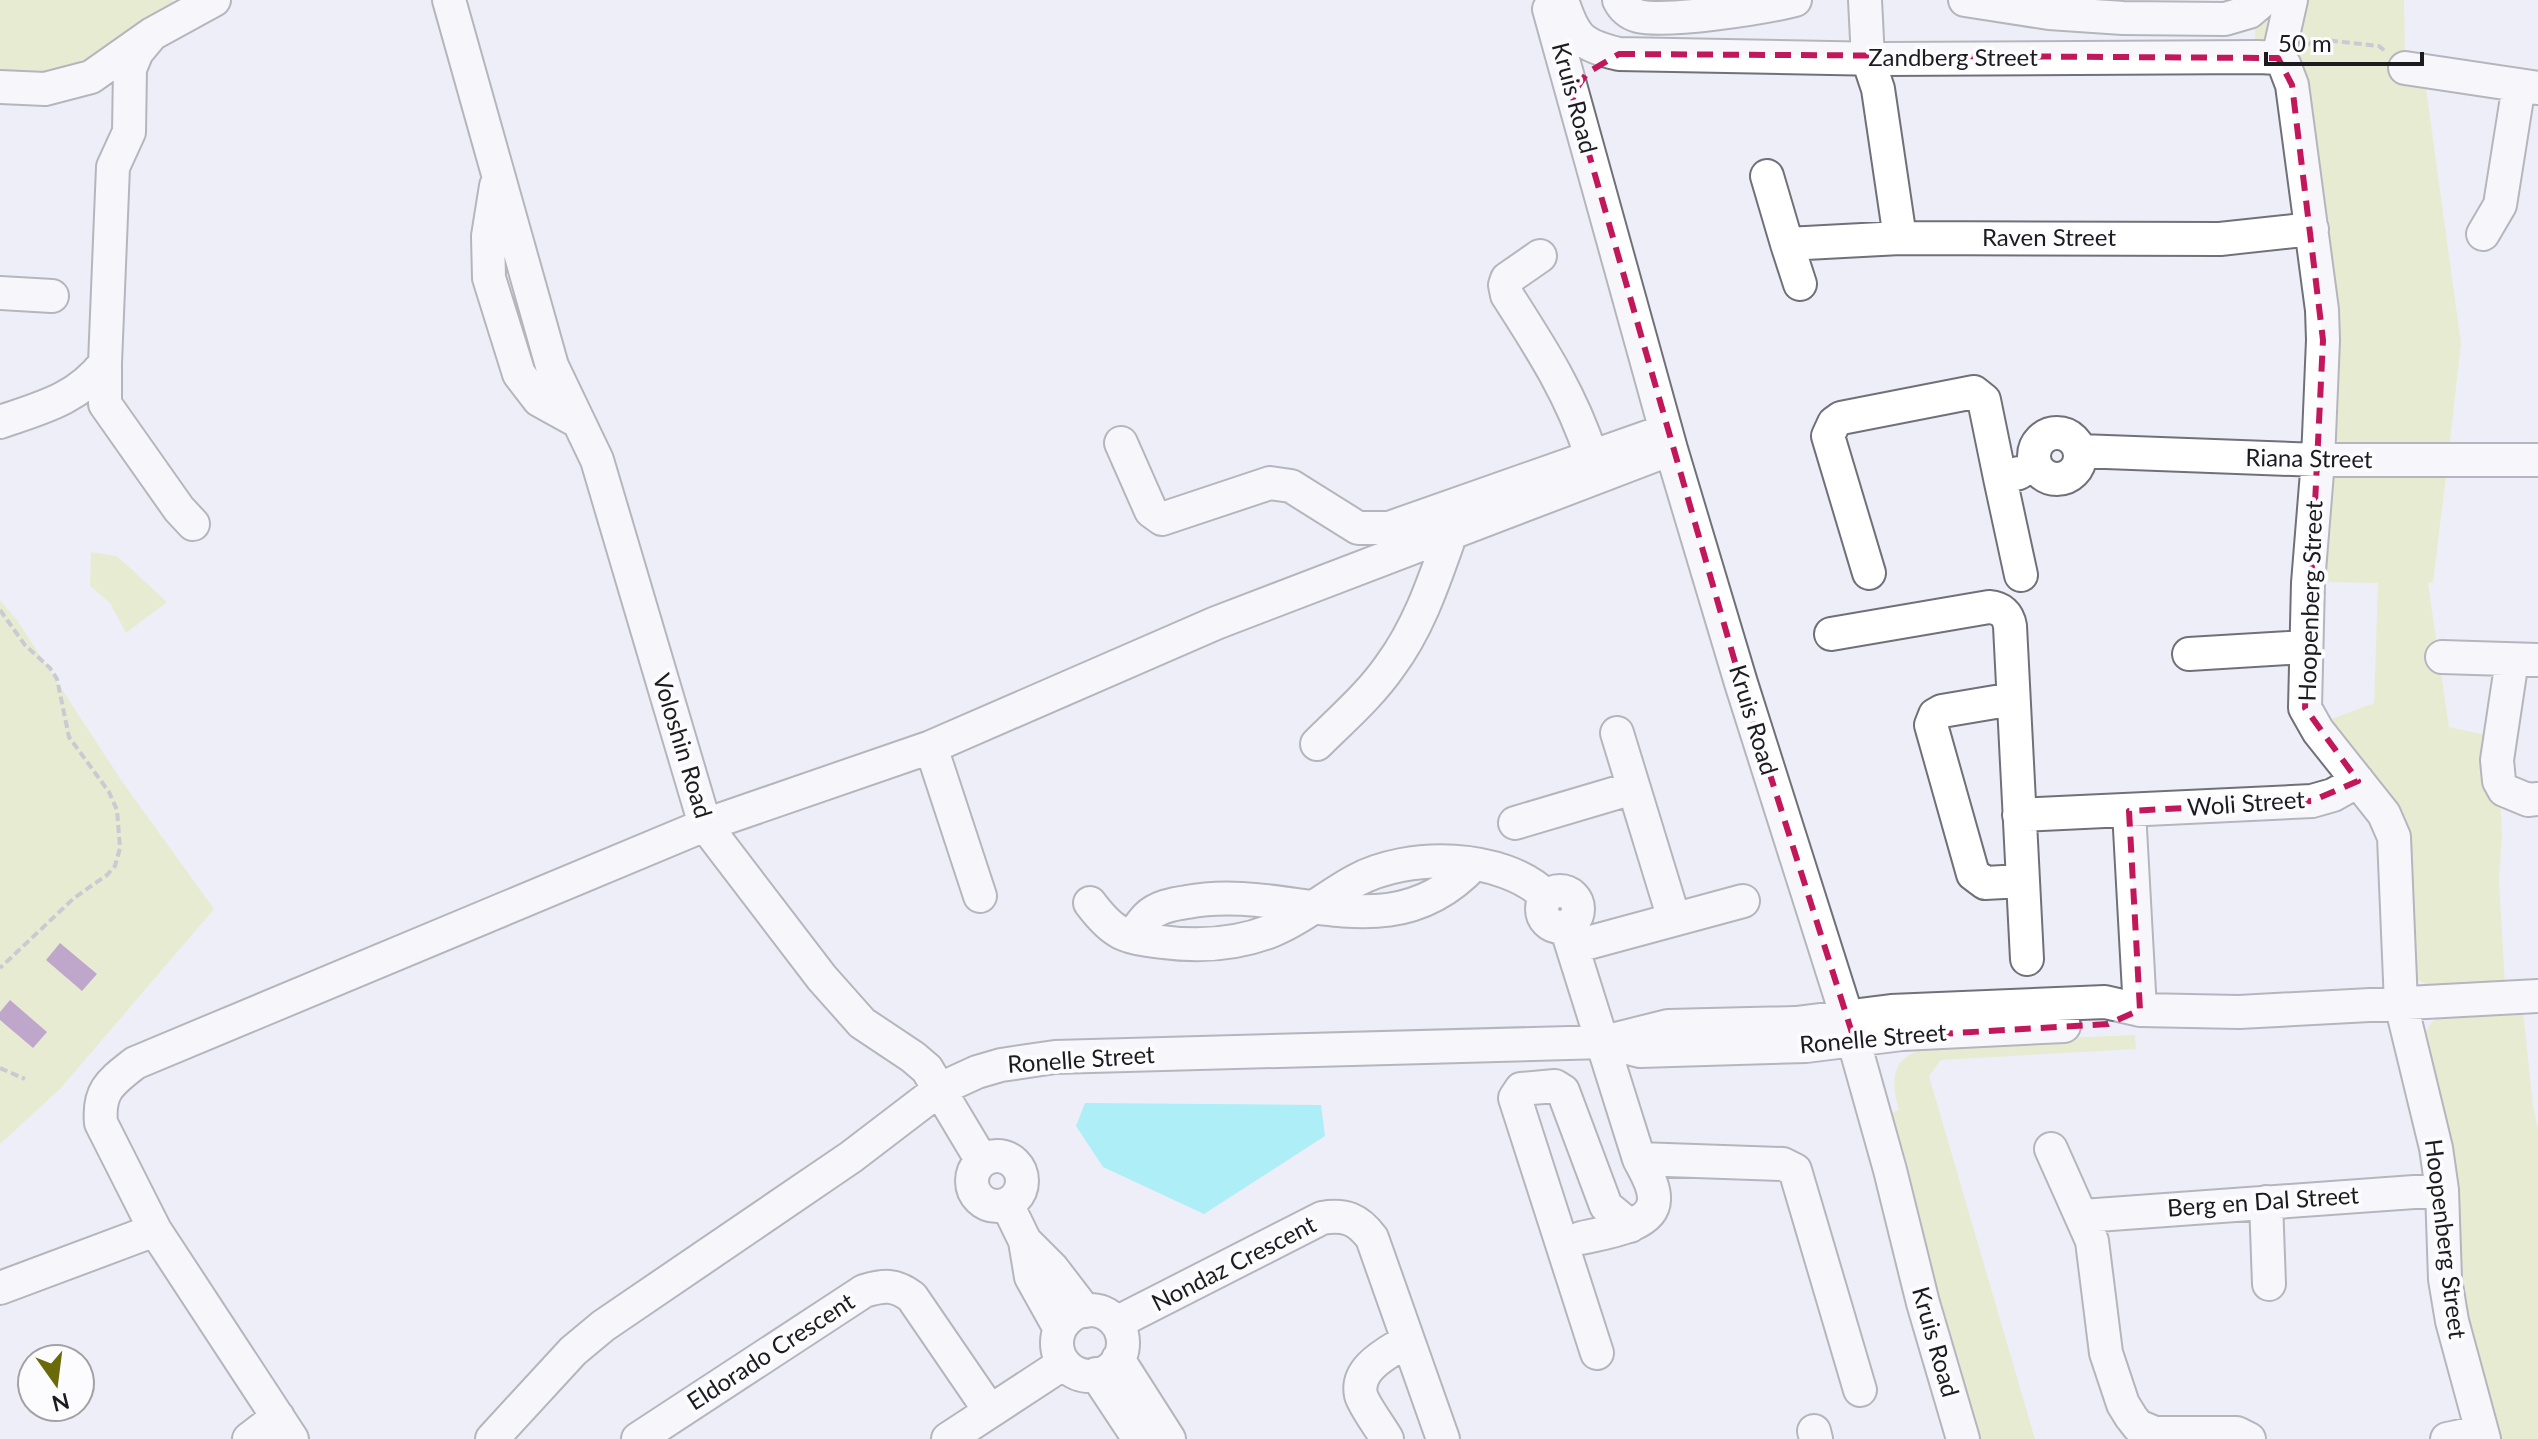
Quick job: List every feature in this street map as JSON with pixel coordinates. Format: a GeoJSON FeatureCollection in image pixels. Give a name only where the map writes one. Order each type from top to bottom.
{"type":"FeatureCollection","features":[{"type":"Feature","properties":{"kind":"street","name":"Voloshin Road"},"geometry":{"type":"LineString","coordinates":[[449,0],[552,366],[597,460],[705,825],[822,978],[862,1023],[927,1069],[982,1161],[973,1175],[975,1192],[987,1204],[1007,1204],[1025,1241],[1031,1277],[1073,1320]]}},
{"type":"Feature","properties":{"kind":"street","name":"Kruis Road"},"geometry":{"type":"LineString","coordinates":[[1547,0],[1669,440],[1745,697],[1850,1028],[1923,1303],[1963,1439]]}},
{"type":"Feature","properties":{"kind":"street","name":"Zandberg Street"},"geometry":{"type":"LineString","coordinates":[[1562,0],[1576,35],[1594,48],[1619,54],[1876,69],[2281,61]]}},
{"type":"Feature","properties":{"kind":"street"},"geometry":{"type":"LineString","coordinates":[[1619,0],[1630,13],[1651,17],[1702,14],[1795,0]]}},
{"type":"Feature","properties":{"kind":"street"},"geometry":{"type":"LineString","coordinates":[[1865,0],[1900,238]]}},
{"type":"Feature","properties":{"kind":"street"},"geometry":{"type":"LineString","coordinates":[[1876,69],[1882,0]]}},
{"type":"Feature","properties":{"kind":"street"},"geometry":{"type":"LineString","coordinates":[[1980,3],[2049,13],[2108,17],[2225,19],[2249,12],[2263,0]]}},
{"type":"Feature","properties":{"kind":"street"},"geometry":{"type":"LineString","coordinates":[[2281,61],[2291,0]]}},
{"type":"Feature","properties":{"kind":"street"},"geometry":{"type":"LineString","coordinates":[[0,87],[45,89],[81,81],[101,72],[197,4]]}},
{"type":"Feature","properties":{"kind":"street"},"geometry":{"type":"LineString","coordinates":[[152,34],[137,52],[130,69],[129,132],[113,167],[105,404],[179,509],[193,524]]}},
{"type":"Feature","properties":{"kind":"street"},"geometry":{"type":"LineString","coordinates":[[1572,95],[1587,73],[1619,54]]}},
{"type":"Feature","properties":{"kind":"street","name":"Hoopenberg Street"},"geometry":{"type":"LineString","coordinates":[[2281,61],[2292,85],[2322,310],[2318,460],[2305,647],[2305,708],[2308,717],[2384,814],[2394,837],[2401,1004],[2436,1148],[2442,1190],[2445,1279],[2452,1321],[2482,1436]]}},
{"type":"Feature","properties":{"kind":"street"},"geometry":{"type":"LineString","coordinates":[[2405,68],[2529,86],[2500,205],[2483,234]]}},
{"type":"Feature","properties":{"kind":"street"},"geometry":{"type":"LineString","coordinates":[[1767,176],[1800,284]]}},
{"type":"Feature","properties":{"kind":"street","name":"Raven Street"},"geometry":{"type":"LineString","coordinates":[[1787,244],[1900,238],[2220,239],[2312,229]]}},
{"type":"Feature","properties":{"kind":"street"},"geometry":{"type":"LineString","coordinates":[[1540,256],[1507,279],[1507,295],[1572,401],[1591,455]]}},
{"type":"Feature","properties":{"kind":"street"},"geometry":{"type":"LineString","coordinates":[[0,293],[52,296]]}},
{"type":"Feature","properties":{"kind":"street"},"geometry":{"type":"LineString","coordinates":[[0,422],[61,401],[86,384],[105,363]]}},
{"type":"Feature","properties":{"kind":"street"},"geometry":{"type":"LineString","coordinates":[[1869,573],[1828,436],[1834,423],[1841,418],[1974,392],[1984,400],[2021,575]]}},
{"type":"Feature","properties":{"kind":"street","name":"Riana Street"},"geometry":{"type":"LineString","coordinates":[[2000,478],[2037,469],[2034,453],[2041,439],[2048,435],[2064,434],[2077,444],[2080,451],[2318,460],[2538,460]]}},
{"type":"Feature","properties":{"kind":"street"},"geometry":{"type":"LineString","coordinates":[[1121,443],[1151,511],[1162,519],[1255,487],[1281,483],[1291,486],[1358,528],[1368,529],[1389,528],[1591,455],[1669,440]]}},
{"type":"Feature","properties":{"kind":"street"},"geometry":{"type":"LineString","coordinates":[[249,1439],[285,1428],[155,1230],[101,1123],[103,1094],[111,1081],[135,1063],[705,825],[931,747],[1216,623],[1450,536],[1669,440]]}},
{"type":"Feature","properties":{"kind":"street"},"geometry":{"type":"LineString","coordinates":[[1317,744],[1370,691],[1407,641],[1428,599],[1450,536]]}},
{"type":"Feature","properties":{"kind":"street"},"geometry":{"type":"LineString","coordinates":[[1831,634],[1989,607],[1999,609],[2009,620],[2027,959]]}},
{"type":"Feature","properties":{"kind":"street"},"geometry":{"type":"LineString","coordinates":[[2189,654],[2305,647]]}},
{"type":"Feature","properties":{"kind":"street"},"geometry":{"type":"LineString","coordinates":[[2442,657],[2498,656],[2525,660],[2496,770],[2504,790],[2528,800],[2538,799]]}},
{"type":"Feature","properties":{"kind":"street"},"geometry":{"type":"LineString","coordinates":[[2013,699],[1942,711],[1935,715],[1931,725],[1973,874],[1985,883],[2022,881]]}},
{"type":"Feature","properties":{"kind":"street"},"geometry":{"type":"LineString","coordinates":[[1617,733],[1674,919]]}},
{"type":"Feature","properties":{"kind":"street"},"geometry":{"type":"LineString","coordinates":[[931,747],[980,896]]}},
{"type":"Feature","properties":{"kind":"street","name":"Woli Street"},"geometry":{"type":"LineString","coordinates":[[2019,815],[2312,801],[2333,795],[2358,781]]}},
{"type":"Feature","properties":{"kind":"street"},"geometry":{"type":"LineString","coordinates":[[1515,823],[1633,788]]}},
{"type":"Feature","properties":{"kind":"street"},"geometry":{"type":"LineString","coordinates":[[2129,811],[2140,1010]]}},
{"type":"Feature","properties":{"kind":"street"},"geometry":{"type":"LineString","coordinates":[[1090,903],[1106,923],[1132,937],[1208,946],[1237,941],[1286,925],[1358,879],[1390,869],[1454,861],[1501,869],[1535,886],[1547,897],[1542,908],[1545,919],[1569,937],[1639,1159],[1653,1190],[1654,1201],[1648,1216],[1618,1216],[1571,1241]]}},
{"type":"Feature","properties":{"kind":"street"},"geometry":{"type":"LineString","coordinates":[[1132,937],[1147,917],[1158,910],[1203,898],[1243,897],[1310,909]]}},
{"type":"Feature","properties":{"kind":"street"},"geometry":{"type":"LineString","coordinates":[[1569,937],[1674,919],[1743,901]]}},
{"type":"Feature","properties":{"kind":"street","name":"Ronelle Street"},"geometry":{"type":"LineString","coordinates":[[492,1439],[573,1351],[603,1326],[851,1157],[940,1089],[1001,1065],[1055,1057],[1604,1042],[1668,1026],[1796,1023],[1850,1028],[1891,1011],[2105,1002],[2140,1010],[2239,1012],[2538,996]]}},
{"type":"Feature","properties":{"kind":"street"},"geometry":{"type":"LineString","coordinates":[[1597,1353],[1571,1241],[1515,1098],[1521,1089],[1555,1086],[1563,1091],[1618,1216]]}},
{"type":"Feature","properties":{"kind":"street"},"geometry":{"type":"LineString","coordinates":[[2051,1149],[2083,1216],[2096,1262],[2106,1353],[2123,1404],[2131,1417],[2138,1426],[2155,1433],[2237,1433],[2249,1439]]}},
{"type":"Feature","properties":{"kind":"street"},"geometry":{"type":"LineString","coordinates":[[1639,1159],[1783,1164],[1795,1170],[1860,1390]]}},
{"type":"Feature","properties":{"kind":"street","name":"Berg en Dal Street"},"geometry":{"type":"LineString","coordinates":[[2083,1216],[2442,1190]]}},
{"type":"Feature","properties":{"kind":"street"},"geometry":{"type":"LineString","coordinates":[[2266,1202],[2269,1284]]}},
{"type":"Feature","properties":{"kind":"street","name":"Nondaz Crescent"},"geometry":{"type":"LineString","coordinates":[[1116,1323],[1322,1218],[1353,1218],[1363,1225],[1372,1238],[1443,1439]]}},
{"type":"Feature","properties":{"kind":"street"},"geometry":{"type":"LineString","coordinates":[[0,1288],[155,1230]]}},
{"type":"Feature","properties":{"kind":"street","name":"Eldorado Crescent"},"geometry":{"type":"LineString","coordinates":[[638,1439],[864,1291],[882,1286],[898,1286],[912,1297],[990,1411]]}},
{"type":"Feature","properties":{"kind":"street"},"geometry":{"type":"LineString","coordinates":[[1103,1312],[1116,1323],[1122,1338],[1107,1367],[1081,1374],[1064,1363],[1057,1343],[1073,1320],[1103,1312]]}},
{"type":"Feature","properties":{"kind":"street"},"geometry":{"type":"LineString","coordinates":[[1387,1439],[1361,1395],[1363,1376],[1372,1364],[1408,1340]]}},
{"type":"Feature","properties":{"kind":"street"},"geometry":{"type":"LineString","coordinates":[[948,1439],[1064,1363]]}},
{"type":"Feature","properties":{"kind":"street"},"geometry":{"type":"LineString","coordinates":[[1107,1367],[1139,1439]]}},
{"type":"Feature","properties":{"kind":"street"},"geometry":{"type":"LineString","coordinates":[[1107,1367],[1169,1439]]}},
{"type":"Feature","properties":{"kind":"street"},"geometry":{"type":"LineString","coordinates":[[2447,1439],[2482,1436]]}},
{"type":"Feature","properties":{"kind":"path"},"geometry":{"type":"LineString","coordinates":[[2281,61],[2316,39],[2379,46],[2405,68]]}},
{"type":"Feature","properties":{"kind":"path"},"geometry":{"type":"LineString","coordinates":[[0,610],[25,645],[50,668],[57,679],[69,737],[109,792],[117,810],[120,848],[115,866],[107,875],[74,898],[0,968]]}},
{"type":"Feature","properties":{"kind":"path"},"geometry":{"type":"LineString","coordinates":[[0,1068],[25,1079]]}},
{"type":"Feature","properties":{"kind":"highlighted area"},"geometry":{"type":"Polygon","coordinates":[[[1619,54],[2278,58],[2292,85],[2323,340],[2305,708],[2358,781],[2312,801],[2129,811],[2140,1010],[2108,1024],[1854,1039],[1741,683],[1572,95],[1587,73],[1619,54]]]}},
{"type":"Feature","properties":{"kind":"green space"},"geometry":{"type":"Polygon","coordinates":[[[0,0],[172,0],[177,6],[74,73],[0,78],[0,0]]]}},
{"type":"Feature","properties":{"kind":"green space"},"geometry":{"type":"Polygon","coordinates":[[[2278,0],[2404,0],[2405,58],[2425,81],[2461,343],[2449,450],[2347,447],[2335,439],[2320,213],[2295,42],[2255,41],[2255,28],[2275,13],[2278,0]]]}},
{"type":"Feature","properties":{"kind":"green space"},"geometry":{"type":"Polygon","coordinates":[[[2447,468],[2433,582],[2428,583],[2449,727],[2491,736],[2500,794],[2502,835],[2499,879],[2505,986],[2431,987],[2418,980],[2412,972],[2395,804],[2326,721],[2374,703],[2378,583],[2319,582],[2329,482],[2341,471],[2447,468]]]}},
{"type":"Feature","properties":{"kind":"green space"},"geometry":{"type":"Polygon","coordinates":[[[91,552],[117,556],[167,602],[126,633],[110,603],[90,586],[91,552]]]}},
{"type":"Feature","properties":{"kind":"green space"},"geometry":{"type":"Polygon","coordinates":[[[0,600],[17,620],[121,780],[214,909],[60,1089],[0,1144],[0,600]]]}},
{"type":"Feature","properties":{"kind":"green space"},"geometry":{"type":"Polygon","coordinates":[[[2523,1010],[2538,1130],[2538,1439],[2494,1439],[2455,1291],[2423,1036],[2439,1017],[2523,1010]]]}},
{"type":"Feature","properties":{"kind":"green space"},"geometry":{"type":"Polygon","coordinates":[[[2135,1035],[2136,1049],[1941,1060],[1929,1076],[2035,1439],[1973,1439],[1935,1291],[1908,1166],[1892,1113],[1899,1110],[1894,1082],[1896,1073],[1904,1059],[1922,1050],[1922,1044],[2135,1035]]]}},
{"type":"Feature","properties":{"kind":"water"},"geometry":{"type":"Polygon","coordinates":[[[1085,1103],[1321,1105],[1325,1136],[1204,1214],[1103,1167],[1076,1126],[1085,1103]]]}},
{"type":"Feature","properties":{"kind":"building"},"geometry":{"type":"Polygon","coordinates":[[[60,943],[97,974],[82,991],[46,960],[60,943]]]}},
{"type":"Feature","properties":{"kind":"building"},"geometry":{"type":"Polygon","coordinates":[[[10,1000],[47,1032],[33,1048],[0,1020],[0,1012],[10,1000]]]}}]}
